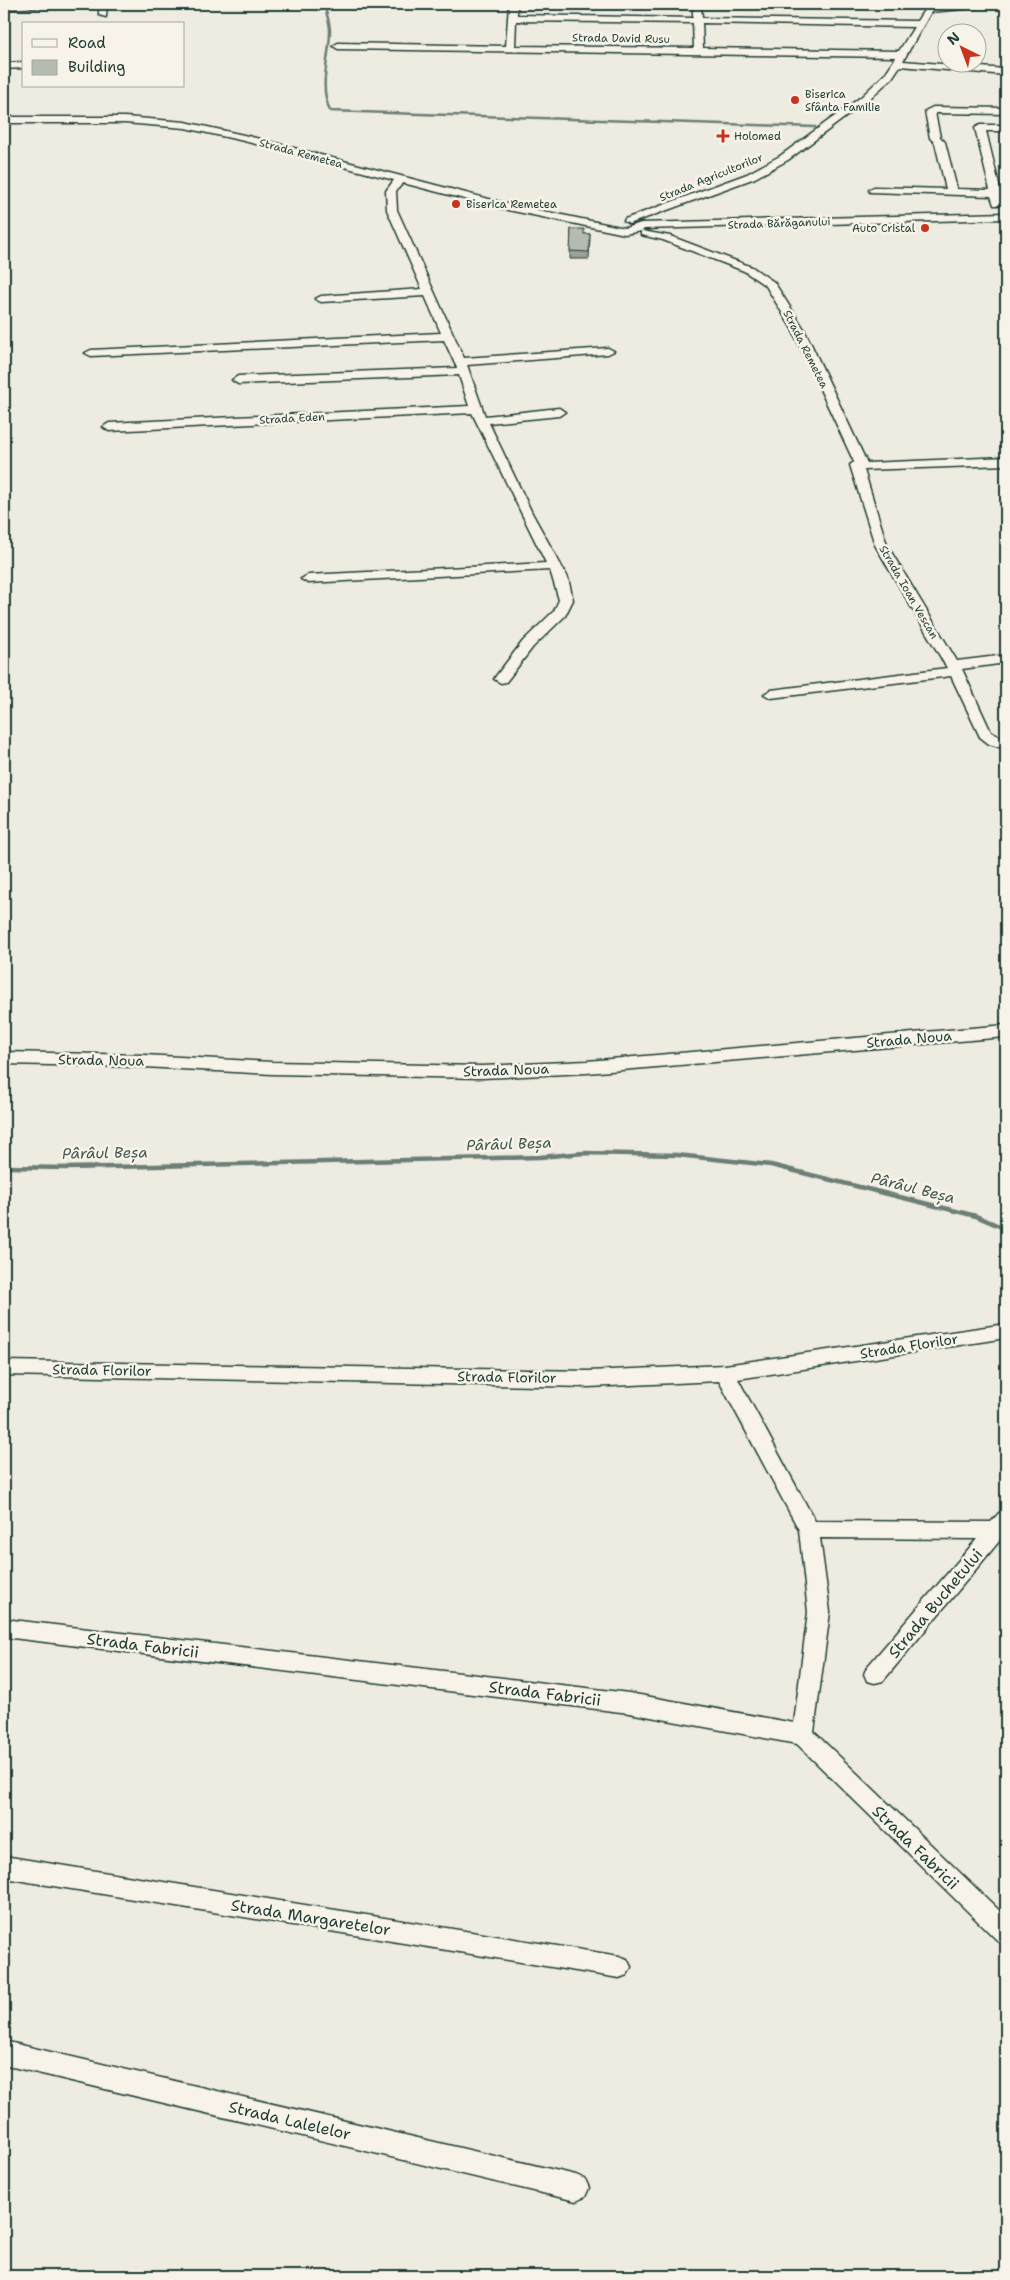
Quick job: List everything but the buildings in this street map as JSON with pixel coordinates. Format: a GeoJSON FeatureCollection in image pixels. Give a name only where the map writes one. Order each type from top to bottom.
{"type":"FeatureCollection","features":[{"type":"Feature","properties":{"kind":"street"},"geometry":{"type":"LineString","coordinates":[[4,6],[39,4]]}},
{"type":"Feature","properties":{"kind":"street"},"geometry":{"type":"LineString","coordinates":[[103,4],[103,14]]}},
{"type":"Feature","properties":{"kind":"street"},"geometry":{"type":"LineString","coordinates":[[510,48],[514,4]]}},
{"type":"Feature","properties":{"kind":"street"},"geometry":{"type":"LineString","coordinates":[[697,4],[699,51]]}},
{"type":"Feature","properties":{"kind":"street","name":"Strada Agricultorilor"},"geometry":{"type":"LineString","coordinates":[[633,224],[774,165],[883,83],[899,63],[930,7],[984,4]]}},
{"type":"Feature","properties":{"kind":"street"},"geometry":{"type":"LineString","coordinates":[[512,18],[920,24]]}},
{"type":"Feature","properties":{"kind":"street","name":"Strada David Rusu"},"geometry":{"type":"LineString","coordinates":[[338,46],[904,54]]}},
{"type":"Feature","properties":{"kind":"street"},"geometry":{"type":"LineString","coordinates":[[899,63],[1005,75]]}},
{"type":"Feature","properties":{"kind":"street"},"geometry":{"type":"LineString","coordinates":[[4,66],[22,65]]}},
{"type":"Feature","properties":{"kind":"street"},"geometry":{"type":"LineString","coordinates":[[952,191],[940,142],[935,138],[930,111],[1006,111]]}},
{"type":"Feature","properties":{"kind":"street","name":"Strada Remetea"},"geometry":{"type":"LineString","coordinates":[[4,120],[125,120],[185,125],[245,138],[503,206],[593,226],[633,224],[748,269],[770,284],[798,329],[862,465]]}},
{"type":"Feature","properties":{"kind":"street"},"geometry":{"type":"LineString","coordinates":[[1004,216],[996,193],[980,128],[1006,128]]}},
{"type":"Feature","properties":{"kind":"street"},"geometry":{"type":"LineString","coordinates":[[983,138],[1006,138]]}},
{"type":"Feature","properties":{"kind":"street"},"geometry":{"type":"LineString","coordinates":[[400,180],[391,191],[392,210],[462,366],[479,415],[526,513],[555,566],[566,600],[560,613],[528,644],[501,679]]}},
{"type":"Feature","properties":{"kind":"street"},"geometry":{"type":"LineString","coordinates":[[874,190],[996,193]]}},
{"type":"Feature","properties":{"kind":"street","name":"Strada Bărăganului"},"geometry":{"type":"LineString","coordinates":[[633,224],[1004,216]]}},
{"type":"Feature","properties":{"kind":"street"},"geometry":{"type":"LineString","coordinates":[[321,299],[429,292]]}},
{"type":"Feature","properties":{"kind":"street"},"geometry":{"type":"LineString","coordinates":[[91,353],[448,336]]}},
{"type":"Feature","properties":{"kind":"street"},"geometry":{"type":"LineString","coordinates":[[238,380],[462,366],[608,351]]}},
{"type":"Feature","properties":{"kind":"street","name":"Strada Eden"},"geometry":{"type":"LineString","coordinates":[[109,427],[559,412]]}},
{"type":"Feature","properties":{"kind":"street"},"geometry":{"type":"LineString","coordinates":[[862,465],[874,467],[1006,462]]}},
{"type":"Feature","properties":{"kind":"street","name":"Strada Ioan Vescan"},"geometry":{"type":"LineString","coordinates":[[862,465],[856,465],[881,545],[954,669],[985,734],[994,741],[1006,745]]}},
{"type":"Feature","properties":{"kind":"street"},"geometry":{"type":"LineString","coordinates":[[308,579],[555,566]]}},
{"type":"Feature","properties":{"kind":"street"},"geometry":{"type":"LineString","coordinates":[[771,694],[954,669],[1006,659]]}},
{"type":"Feature","properties":{"kind":"street","name":"Strada Noua"},"geometry":{"type":"LineString","coordinates":[[4,1058],[144,1061],[272,1068],[482,1072],[586,1067],[1006,1030]]}},
{"type":"Feature","properties":{"kind":"street","name":"Strada Florilor"},"geometry":{"type":"LineString","coordinates":[[4,1368],[588,1379],[725,1373],[1006,1331]]}},
{"type":"Feature","properties":{"kind":"street"},"geometry":{"type":"LineString","coordinates":[[725,1373],[809,1530],[819,1612],[803,1735]]}},
{"type":"Feature","properties":{"kind":"street","name":"Strada Buchetului"},"geometry":{"type":"LineString","coordinates":[[809,1530],[944,1529],[1001,1525]]}},
{"type":"Feature","properties":{"kind":"street","name":"Strada Buchetului"},"geometry":{"type":"LineString","coordinates":[[874,1674],[1001,1525]]}},
{"type":"Feature","properties":{"kind":"street","name":"Strada Fabricii"},"geometry":{"type":"LineString","coordinates":[[4,1628],[629,1703],[803,1735],[1006,1934]]}},
{"type":"Feature","properties":{"kind":"street","name":"Strada Margaretelor"},"geometry":{"type":"LineString","coordinates":[[4,1867],[619,1967]]}},
{"type":"Feature","properties":{"kind":"street","name":"Strada Lalelelor"},"geometry":{"type":"LineString","coordinates":[[4,2053],[576,2188]]}},
{"type":"Feature","properties":{"kind":"waterway"},"geometry":{"type":"LineString","coordinates":[[324,4],[330,27],[325,81],[325,91],[330,111],[815,127]]}},
{"type":"Feature","properties":{"kind":"waterway","name":"Pârâul Beșa"},"geometry":{"type":"LineString","coordinates":[[4,1167],[68,1168],[540,1157],[584,1153],[677,1155],[771,1165],[976,1216],[1006,1229]]}},
{"type":"Feature","properties":{"kind":"place","name":"Biserica Sfânta Familie"},"geometry":{"type":"Point","coordinates":[795,100]}},
{"type":"Feature","properties":{"kind":"place","name":"Holomed"},"geometry":{"type":"Point","coordinates":[723,136]}},
{"type":"Feature","properties":{"kind":"place","name":"Biserica Remetea"},"geometry":{"type":"Point","coordinates":[456,204]}},
{"type":"Feature","properties":{"kind":"place","name":"Auto Cristal"},"geometry":{"type":"Point","coordinates":[925,228]}}]}
